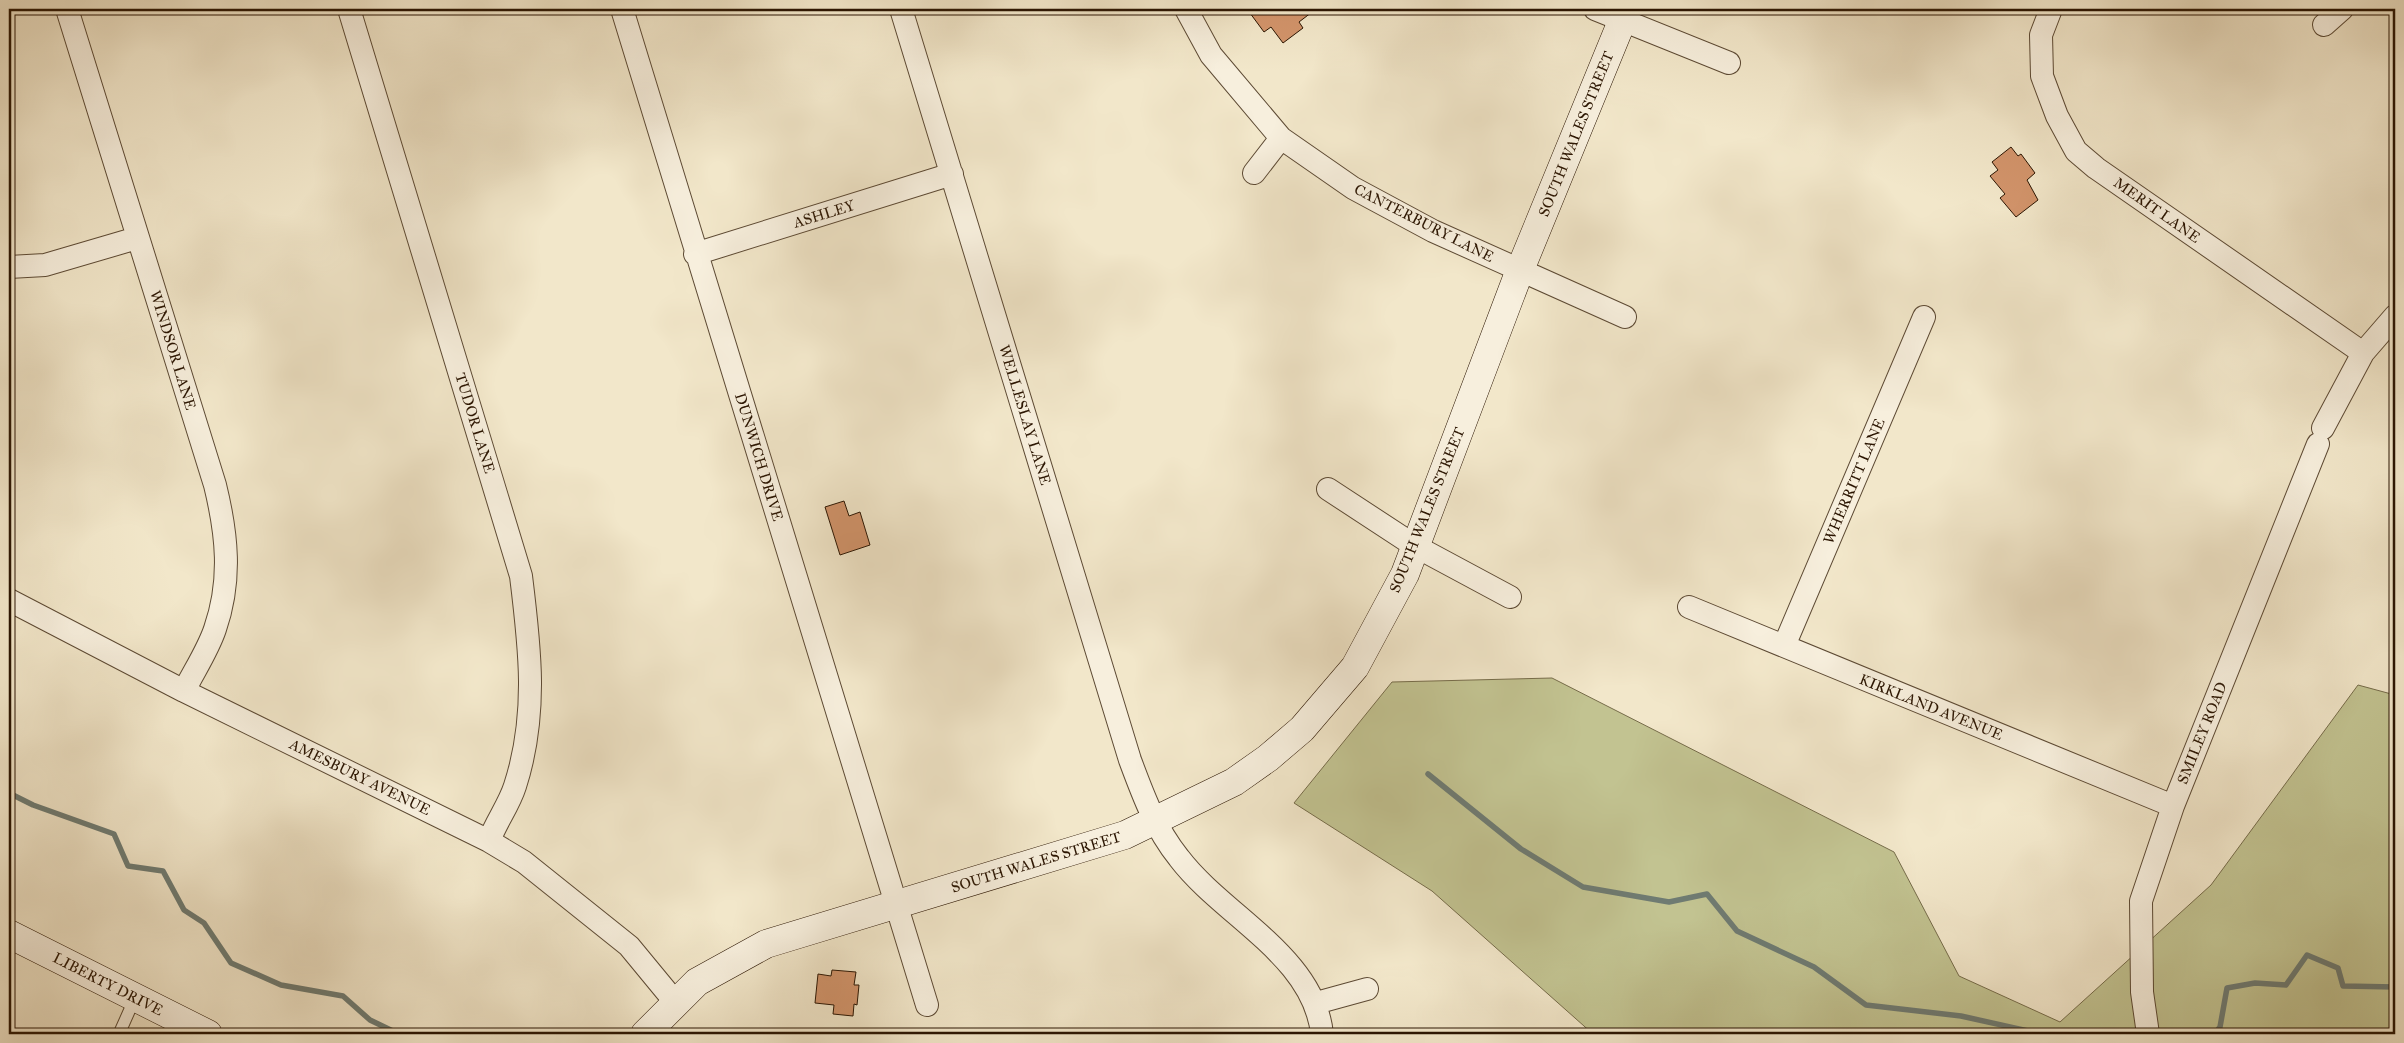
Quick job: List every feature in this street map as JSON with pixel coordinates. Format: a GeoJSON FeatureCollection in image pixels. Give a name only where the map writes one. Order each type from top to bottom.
{"type":"FeatureCollection","features":[{"type":"Feature","properties":{"kind":"street","name":"WINDSOR LANE"},"geometry":{"type":"LineString","coordinates":[[67,9],[215,485],[224,522],[226,589],[215,630],[184,691]]}},
{"type":"Feature","properties":{"kind":"street","name":"TUDOR LANE"},"geometry":{"type":"LineString","coordinates":[[349,9],[521,576],[531,660],[528,734],[515,787],[490,841]]}},
{"type":"Feature","properties":{"kind":"street","name":"DUNWICH DRIVE"},"geometry":{"type":"LineString","coordinates":[[622,9],[695,254],[873,819],[927,1005]]}},
{"type":"Feature","properties":{"kind":"street","name":"WELLESLAY LANE"},"geometry":{"type":"LineString","coordinates":[[901,9],[1130,760],[1153,820],[1179,859],[1197,880],[1239,919],[1266,940],[1289,963],[1316,1003]]}},
{"type":"Feature","properties":{"kind":"street","name":"CANTERBURY LANE"},"geometry":{"type":"LineString","coordinates":[[1186,9],[1211,55],[1281,138],[1352,188],[1433,231],[1625,317]]}},
{"type":"Feature","properties":{"kind":"street"},"geometry":{"type":"LineString","coordinates":[[1595,9],[1625,14],[1729,63]]}},
{"type":"Feature","properties":{"kind":"street","name":"MERIT LANE"},"geometry":{"type":"LineString","coordinates":[[2050,9],[2041,35],[2042,76],[2057,116],[2076,150],[2096,168],[2363,353]]}},
{"type":"Feature","properties":{"kind":"street"},"geometry":{"type":"LineString","coordinates":[[2324,25],[2342,9]]}},
{"type":"Feature","properties":{"kind":"street","name":"SOUTH WALES STREET"},"geometry":{"type":"LineString","coordinates":[[645,1034],[697,982],[766,944],[1125,835],[1234,782],[1268,758],[1302,729],[1355,667],[1405,574],[1520,270],[1625,14]]}},
{"type":"Feature","properties":{"kind":"street"},"geometry":{"type":"LineString","coordinates":[[1254,173],[1281,138]]}},
{"type":"Feature","properties":{"kind":"street","name":"ASHLEY"},"geometry":{"type":"LineString","coordinates":[[695,254],[952,174]]}},
{"type":"Feature","properties":{"kind":"street"},"geometry":{"type":"LineString","coordinates":[[9,268],[45,265],[137,238]]}},
{"type":"Feature","properties":{"kind":"street","name":"SMILEY ROAD"},"geometry":{"type":"LineString","coordinates":[[2148,1034],[2142,992],[2141,901],[2172,806],[2320,436],[2363,353],[2395,316]]}},
{"type":"Feature","properties":{"kind":"street","name":"WHERRITT LANE"},"geometry":{"type":"LineString","coordinates":[[1784,646],[1924,317]]}},
{"type":"Feature","properties":{"kind":"street"},"geometry":{"type":"LineString","coordinates":[[1328,489],[1415,546],[1510,597]]}},
{"type":"Feature","properties":{"kind":"street","name":"AMESBURY AVENUE"},"geometry":{"type":"LineString","coordinates":[[9,600],[184,691],[490,841],[524,862],[629,946],[676,1003]]}},
{"type":"Feature","properties":{"kind":"street","name":"KIRKLAND AVENUE"},"geometry":{"type":"LineString","coordinates":[[1689,607],[2172,806]]}},
{"type":"Feature","properties":{"kind":"street","name":"LIBERTY DRIVE"},"geometry":{"type":"LineString","coordinates":[[9,934],[208,1034]]}},
{"type":"Feature","properties":{"kind":"street"},"geometry":{"type":"LineString","coordinates":[[1322,1034],[1316,1003],[1367,989]]}},
{"type":"Feature","properties":{"kind":"lane"},"geometry":{"type":"LineString","coordinates":[[119,1034],[135,998]]}},
{"type":"Feature","properties":{"kind":"green space"},"geometry":{"type":"Polygon","coordinates":[[[1552,678],[1894,852],[1959,976],[2060,1022],[2211,885],[2358,685],[2395,695],[2395,1034],[1593,1034],[1432,891],[1294,803],[1392,682],[1552,678]]]}},
{"type":"Feature","properties":{"kind":"building"},"geometry":{"type":"Polygon","coordinates":[[[1247,9],[1316,9],[1299,22],[1303,28],[1283,43],[1271,27],[1264,32],[1247,9]]]}},
{"type":"Feature","properties":{"kind":"building"},"geometry":{"type":"Polygon","coordinates":[[[2011,147],[2018,156],[2021,154],[2035,173],[2027,180],[2038,200],[2016,217],[2000,198],[2005,194],[1990,176],[1998,170],[1992,162],[2011,147]]]}},
{"type":"Feature","properties":{"kind":"building"},"geometry":{"type":"Polygon","coordinates":[[[844,501],[849,516],[860,512],[870,545],[840,555],[825,507],[844,501]]]}},
{"type":"Feature","properties":{"kind":"building"},"geometry":{"type":"Polygon","coordinates":[[[832,970],[856,972],[854,985],[859,985],[857,1005],[854,1004],[853,1016],[833,1014],[834,1005],[815,1003],[818,974],[831,976],[832,970]]]}},
{"type":"Feature","properties":{"kind":"waterway"},"geometry":{"type":"LineString","coordinates":[[1428,774],[1521,849],[1583,887],[1669,902],[1707,894],[1737,931],[1814,967],[1866,1005],[1961,1016],[2042,1034]]}},
{"type":"Feature","properties":{"kind":"waterway"},"geometry":{"type":"LineString","coordinates":[[9,793],[33,805],[114,834],[128,866],[163,871],[184,910],[204,923],[231,963],[281,985],[343,996],[370,1020],[399,1034]]}},
{"type":"Feature","properties":{"kind":"waterway"},"geometry":{"type":"LineString","coordinates":[[2214,1034],[2220,1027],[2227,988],[2255,983],[2286,985],[2307,955],[2338,968],[2343,986],[2395,987]]}},
{"type":"Feature","properties":{"kind":"waterway"},"geometry":{"type":"LineString","coordinates":[[2121,1034],[2130,1031]]}}]}
